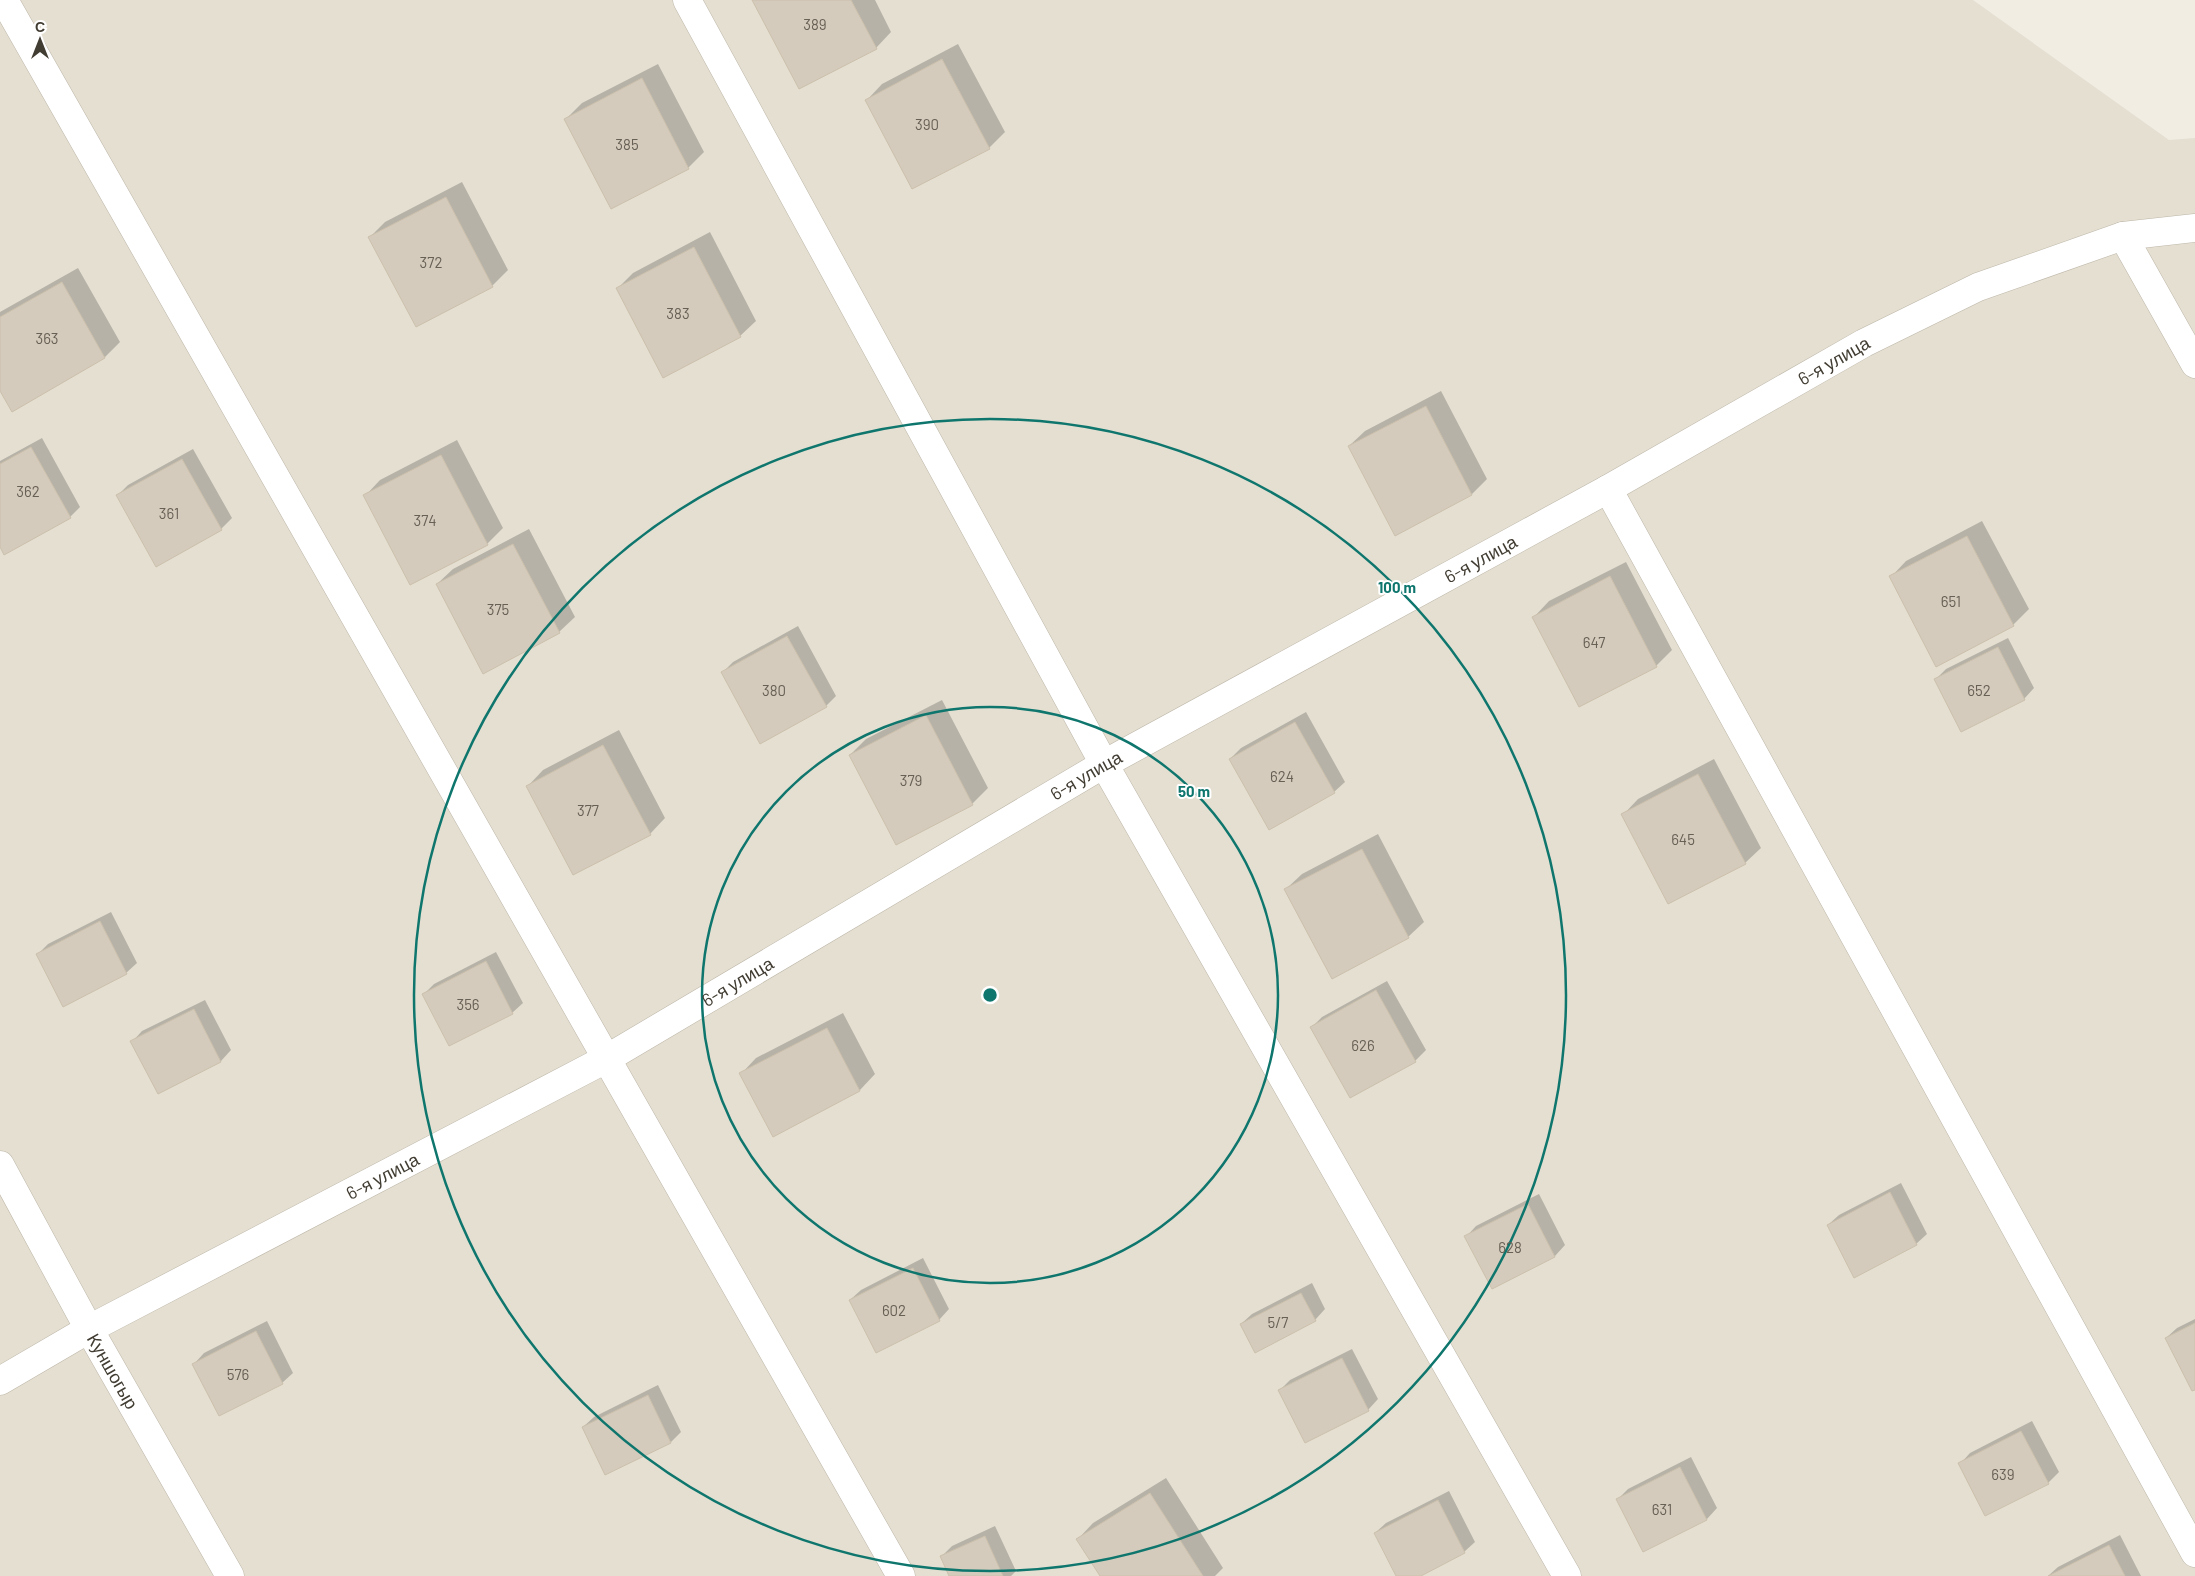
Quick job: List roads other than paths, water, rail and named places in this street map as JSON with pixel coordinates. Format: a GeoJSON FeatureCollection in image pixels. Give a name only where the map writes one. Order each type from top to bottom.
{"type":"FeatureCollection","features":[{"type":"Feature","properties":{"kind":"street"},"geometry":{"type":"LineString","coordinates":[[4,0],[901,1576]]}},
{"type":"Feature","properties":{"kind":"street"},"geometry":{"type":"LineString","coordinates":[[687,0],[1104,764],[1566,1576]]}},
{"type":"Feature","properties":{"kind":"street","name":"6-я улица"},"geometry":{"type":"LineString","coordinates":[[0,1381],[89,1329],[606,1059],[1104,764],[1608,489],[1864,343],[1978,288],[2123,236],[2195,228]]}},
{"type":"Feature","properties":{"kind":"street"},"geometry":{"type":"LineString","coordinates":[[2123,236],[2195,364]]}},
{"type":"Feature","properties":{"kind":"street"},"geometry":{"type":"LineString","coordinates":[[1608,489],[2195,1553]]}},
{"type":"Feature","properties":{"kind":"street","name":"Куншогыр"},"geometry":{"type":"LineString","coordinates":[[0,1166],[89,1329],[230,1576]]}}]}
